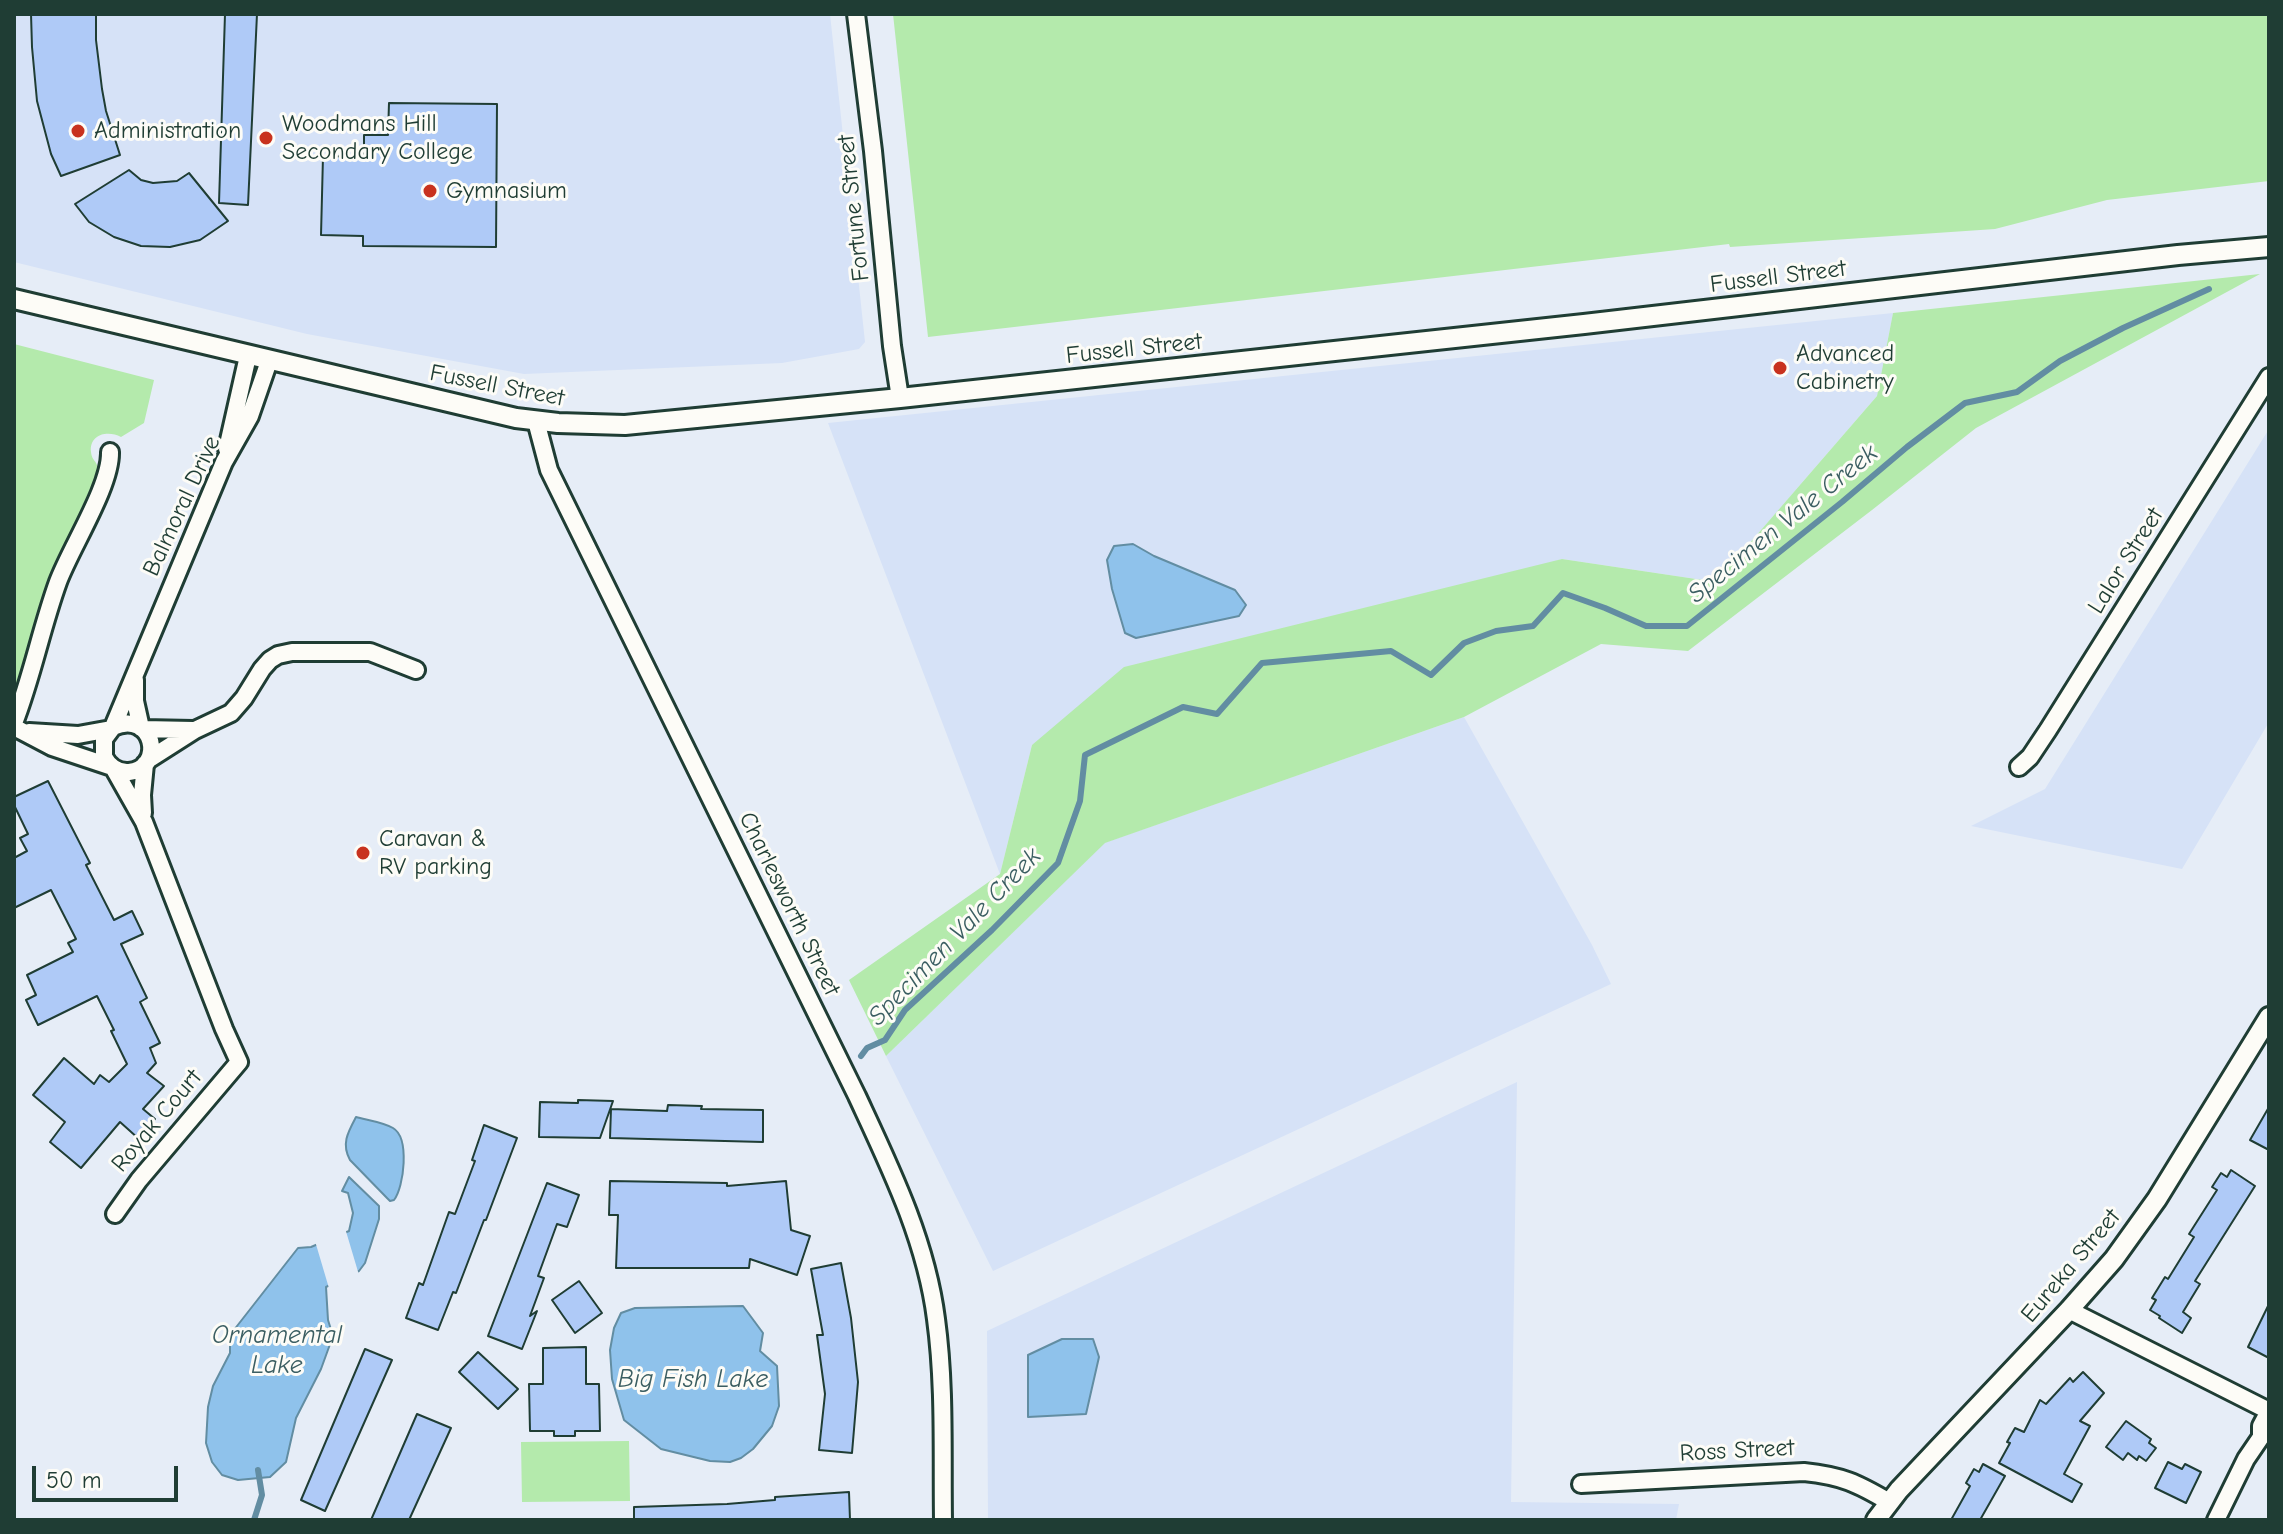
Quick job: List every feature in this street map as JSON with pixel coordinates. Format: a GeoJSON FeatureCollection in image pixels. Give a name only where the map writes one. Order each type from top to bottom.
{"type":"FeatureCollection","features":[{"type":"Feature","properties":{"kind":"street","name":"Fortune Street"},"geometry":{"type":"LineString","coordinates":[[856,14],[900,398]]}},
{"type":"Feature","properties":{"kind":"street","name":"Fussell Street"},"geometry":{"type":"LineString","coordinates":[[14,299],[536,421],[625,425],[1584,324],[2269,247]]}},
{"type":"Feature","properties":{"kind":"street"},"geometry":{"type":"LineString","coordinates":[[224,462],[248,356]]}},
{"type":"Feature","properties":{"kind":"street","name":"Balmoral Drive"},"geometry":{"type":"LineString","coordinates":[[112,728],[224,462],[250,416],[269,361]]}},
{"type":"Feature","properties":{"kind":"street","name":"Lalor Street"},"geometry":{"type":"LineString","coordinates":[[2019,767],[2030,757],[2048,730],[2269,377]]}},
{"type":"Feature","properties":{"kind":"street","name":"Charlesworth Street"},"geometry":{"type":"LineString","coordinates":[[536,421],[543,454],[554,479],[857,1096],[903,1199],[930,1283],[936,1317],[941,1385],[943,1520]]}},
{"type":"Feature","properties":{"kind":"street"},"geometry":{"type":"LineString","coordinates":[[17,727],[38,641],[57,585],[108,473],[110,452]]}},
{"type":"Feature","properties":{"kind":"street"},"geometry":{"type":"LineString","coordinates":[[17,727],[52,747],[123,772],[133,772],[195,730],[231,713],[262,669],[278,655],[292,652],[370,652],[416,670]]}},
{"type":"Feature","properties":{"kind":"street","name":"Balmoral Drive"},"geometry":{"type":"LineString","coordinates":[[136,670],[135,701],[142,728]]}},
{"type":"Feature","properties":{"kind":"street"},"geometry":{"type":"LineString","coordinates":[[17,727],[78,735],[129,723],[142,728],[195,730]]}},
{"type":"Feature","properties":{"kind":"street"},"geometry":{"type":"LineString","coordinates":[[112,728],[105,736],[102,748],[104,757],[144,822]]}},
{"type":"Feature","properties":{"kind":"street"},"geometry":{"type":"LineString","coordinates":[[142,728],[151,746],[142,795],[144,822]]}},
{"type":"Feature","properties":{"kind":"street","name":"Royak Court"},"geometry":{"type":"LineString","coordinates":[[115,1214],[139,1180],[239,1062],[144,822]]}},
{"type":"Feature","properties":{"kind":"street","name":"Eureka Street"},"geometry":{"type":"LineString","coordinates":[[1876,1520],[1889,1502],[2114,1259],[2157,1199],[2269,1017]]}},
{"type":"Feature","properties":{"kind":"street"},"geometry":{"type":"LineString","coordinates":[[2069,1310],[2269,1411],[2261,1426],[2265,1444],[2246,1459],[2216,1520]]}},
{"type":"Feature","properties":{"kind":"street","name":"Ross Street"},"geometry":{"type":"LineString","coordinates":[[1581,1484],[1804,1472],[1850,1480],[1889,1502]]}},
{"type":"Feature","properties":{"kind":"shaded area"},"geometry":{"type":"Polygon","coordinates":[[[14,14],[830,14],[865,342],[859,349],[782,363],[524,374],[307,334],[14,262],[14,14]]]}},
{"type":"Feature","properties":{"kind":"shaded area"},"geometry":{"type":"Polygon","coordinates":[[[1893,313],[1877,396],[1716,582],[1562,559],[1032,745],[1000,874],[828,423],[1893,313]]]}},
{"type":"Feature","properties":{"kind":"shaded area"},"geometry":{"type":"Polygon","coordinates":[[[2269,429],[2269,722],[2182,869],[1971,826],[2045,789],[2269,429]]]}},
{"type":"Feature","properties":{"kind":"shaded area"},"geometry":{"type":"Polygon","coordinates":[[[1464,717],[1611,984],[993,1271],[886,1056],[1104,843],[1464,717]]]}},
{"type":"Feature","properties":{"kind":"shaded area"},"geometry":{"type":"Polygon","coordinates":[[[1517,1082],[1511,1502],[1679,1504],[1676,1520],[988,1520],[987,1331],[1517,1082]]]}},
{"type":"Feature","properties":{"kind":"green space"},"geometry":{"type":"Polygon","coordinates":[[[893,14],[2269,14],[2269,181],[2107,200],[1995,229],[1730,247],[1729,244],[928,337],[893,14]]]}},
{"type":"Feature","properties":{"kind":"green space"},"geometry":{"type":"Polygon","coordinates":[[[2260,274],[1976,428],[1688,651],[1601,644],[1464,717],[1105,843],[886,1056],[849,980],[1000,874],[1032,745],[1124,667],[1562,559],[1716,582],[1877,396],[1893,313],[2260,274]]]}},
{"type":"Feature","properties":{"kind":"green space"},"geometry":{"type":"Polygon","coordinates":[[[14,344],[154,380],[144,423],[121,437],[105,434],[93,441],[91,452],[98,472],[51,575],[19,683],[14,689],[14,344]]]}},
{"type":"Feature","properties":{"kind":"green space"},"geometry":{"type":"Polygon","coordinates":[[[629,1441],[630,1501],[522,1502],[521,1442],[629,1441]]]}},
{"type":"Feature","properties":{"kind":"water"},"geometry":{"type":"Polygon","coordinates":[[[1133,544],[1235,590],[1246,605],[1239,616],[1136,638],[1125,633],[1107,560],[1114,546],[1133,544]]]}},
{"type":"Feature","properties":{"kind":"water"},"geometry":{"type":"Polygon","coordinates":[[[356,1117],[385,1124],[398,1133],[404,1163],[394,1200],[390,1201],[347,1154],[348,1133],[356,1117]]]}},
{"type":"Feature","properties":{"kind":"water","name":"Ornamental Lake"},"geometry":{"type":"Polygon","coordinates":[[[349,1177],[379,1206],[379,1219],[365,1263],[359,1271],[326,1287],[328,1320],[333,1336],[321,1369],[296,1418],[286,1462],[270,1477],[238,1480],[222,1475],[212,1462],[206,1443],[208,1407],[213,1386],[230,1353],[230,1335],[298,1248],[311,1247],[349,1231],[353,1213],[348,1193],[342,1191],[349,1177]]]}},
{"type":"Feature","properties":{"kind":"water","name":"Big Fish Lake"},"geometry":{"type":"Polygon","coordinates":[[[743,1306],[763,1333],[760,1351],[777,1366],[779,1406],[772,1426],[753,1449],[730,1462],[710,1461],[661,1449],[624,1420],[612,1379],[610,1350],[614,1328],[621,1313],[635,1308],[743,1306]]]}},
{"type":"Feature","properties":{"kind":"water"},"geometry":{"type":"Polygon","coordinates":[[[1062,1339],[1093,1339],[1099,1357],[1086,1414],[1028,1417],[1028,1355],[1062,1339]]]}},
{"type":"Feature","properties":{"kind":"pier"},"geometry":{"type":"Polygon","coordinates":[[[345,1228],[359,1275],[330,1289],[331,1295],[315,1241],[345,1228]]]}},
{"type":"Feature","properties":{"kind":"building"},"geometry":{"type":"Polygon","coordinates":[[[31,14],[96,14],[102,89],[120,155],[61,176],[51,154],[37,101],[31,14]]]}},
{"type":"Feature","properties":{"kind":"building"},"geometry":{"type":"Polygon","coordinates":[[[225,14],[257,14],[248,205],[219,203],[225,14]]]}},
{"type":"Feature","properties":{"kind":"building","name":"Gymnasium"},"geometry":{"type":"Polygon","coordinates":[[[389,103],[497,104],[496,247],[363,246],[363,236],[321,235],[323,156],[364,157],[364,135],[388,135],[389,103]]]}},
{"type":"Feature","properties":{"kind":"building"},"geometry":{"type":"Polygon","coordinates":[[[129,170],[141,180],[153,183],[177,181],[189,173],[228,221],[200,240],[170,247],[141,246],[114,237],[89,222],[75,204],[129,170]]]}},
{"type":"Feature","properties":{"kind":"building"},"geometry":{"type":"Polygon","coordinates":[[[48,781],[90,863],[86,865],[114,920],[132,911],[143,934],[121,944],[147,998],[140,1002],[160,1043],[150,1048],[156,1063],[147,1073],[164,1086],[143,1109],[155,1119],[139,1139],[120,1122],[81,1168],[50,1142],[65,1122],[33,1095],[64,1058],[94,1084],[100,1075],[109,1082],[127,1064],[97,996],[38,1025],[26,1000],[36,995],[27,975],[73,952],[68,943],[76,939],[51,890],[14,908],[14,858],[27,851],[20,838],[28,834],[14,805],[14,797],[48,781]]]}},
{"type":"Feature","properties":{"kind":"building"},"geometry":{"type":"Polygon","coordinates":[[[578,1100],[613,1101],[600,1138],[539,1137],[540,1102],[578,1103],[578,1100]]]}},
{"type":"Feature","properties":{"kind":"building"},"geometry":{"type":"Polygon","coordinates":[[[668,1105],[763,1110],[763,1142],[610,1138],[611,1109],[667,1111],[668,1105]]]}},
{"type":"Feature","properties":{"kind":"building"},"geometry":{"type":"Polygon","coordinates":[[[2269,1107],[2269,1150],[2250,1140],[2269,1107]]]}},
{"type":"Feature","properties":{"kind":"building"},"geometry":{"type":"Polygon","coordinates":[[[484,1125],[517,1138],[456,1293],[453,1292],[438,1330],[406,1318],[419,1283],[423,1285],[449,1212],[455,1214],[475,1161],[472,1160],[484,1125]]]}},
{"type":"Feature","properties":{"kind":"building"},"geometry":{"type":"Polygon","coordinates":[[[2231,1170],[2255,1186],[2195,1281],[2200,1284],[2183,1312],[2191,1318],[2182,1333],[2150,1310],[2156,1300],[2152,1298],[2165,1277],[2168,1279],[2194,1237],[2189,1234],[2217,1190],[2212,1187],[2221,1173],[2227,1177],[2231,1170]]]}},
{"type":"Feature","properties":{"kind":"building"},"geometry":{"type":"Polygon","coordinates":[[[610,1181],[727,1183],[727,1186],[786,1181],[791,1230],[810,1236],[797,1275],[750,1259],[749,1268],[616,1268],[618,1215],[609,1215],[610,1181]]]}},
{"type":"Feature","properties":{"kind":"building"},"geometry":{"type":"Polygon","coordinates":[[[547,1183],[579,1195],[567,1227],[557,1224],[538,1276],[544,1278],[530,1316],[537,1311],[522,1349],[488,1336],[547,1183]]]}},
{"type":"Feature","properties":{"kind":"building"},"geometry":{"type":"Polygon","coordinates":[[[841,1263],[858,1382],[852,1453],[819,1450],[825,1394],[817,1335],[823,1335],[811,1269],[841,1263]]]}},
{"type":"Feature","properties":{"kind":"building"},"geometry":{"type":"Polygon","coordinates":[[[579,1281],[602,1313],[575,1333],[552,1300],[579,1281]]]}},
{"type":"Feature","properties":{"kind":"building"},"geometry":{"type":"Polygon","coordinates":[[[2269,1304],[2269,1358],[2248,1347],[2269,1304]]]}},
{"type":"Feature","properties":{"kind":"building"},"geometry":{"type":"Polygon","coordinates":[[[586,1347],[586,1384],[599,1384],[600,1431],[575,1431],[575,1436],[554,1436],[554,1431],[530,1431],[529,1384],[543,1384],[543,1348],[586,1347]]]}},
{"type":"Feature","properties":{"kind":"building"},"geometry":{"type":"Polygon","coordinates":[[[365,1349],[392,1360],[325,1511],[301,1500],[365,1349]]]}},
{"type":"Feature","properties":{"kind":"building"},"geometry":{"type":"Polygon","coordinates":[[[478,1352],[518,1389],[498,1409],[459,1372],[478,1352]]]}},
{"type":"Feature","properties":{"kind":"building"},"geometry":{"type":"Polygon","coordinates":[[[2083,1372],[2104,1393],[2080,1421],[2090,1426],[2064,1474],[2082,1484],[2072,1502],[1999,1463],[2015,1428],[2024,1432],[2040,1400],[2046,1404],[2070,1378],[2073,1382],[2083,1372]]]}},
{"type":"Feature","properties":{"kind":"building"},"geometry":{"type":"Polygon","coordinates":[[[417,1414],[451,1428],[409,1520],[371,1520],[417,1414]]]}},
{"type":"Feature","properties":{"kind":"building"},"geometry":{"type":"Polygon","coordinates":[[[2126,1421],[2151,1439],[2149,1443],[2156,1448],[2146,1461],[2139,1456],[2137,1460],[2128,1453],[2123,1460],[2106,1447],[2126,1421]]]}},
{"type":"Feature","properties":{"kind":"building"},"geometry":{"type":"Polygon","coordinates":[[[2168,1462],[2182,1469],[2185,1464],[2201,1472],[2186,1503],[2155,1488],[2168,1462]]]}},
{"type":"Feature","properties":{"kind":"building"},"geometry":{"type":"Polygon","coordinates":[[[1983,1464],[2005,1476],[1980,1520],[1951,1520],[1970,1486],[1966,1483],[1974,1469],[1979,1472],[1983,1464]]]}},
{"type":"Feature","properties":{"kind":"building"},"geometry":{"type":"Polygon","coordinates":[[[849,1492],[850,1520],[634,1520],[634,1507],[727,1504],[849,1492]]]}},
{"type":"Feature","properties":{"kind":"waterway","name":"Specimen Vale Creek"},"geometry":{"type":"LineString","coordinates":[[861,1056],[867,1048],[885,1040],[905,1010],[992,930],[1058,863],[1080,801],[1085,755],[1183,707],[1217,714],[1262,663],[1391,651],[1431,675],[1464,643],[1496,631],[1533,626],[1563,593],[1646,626],[1687,626],[1965,403],[2017,392],[2060,361],[2209,289]]}},
{"type":"Feature","properties":{"kind":"waterway","name":"Specimen Vale Creek"},"geometry":{"type":"LineString","coordinates":[[254,1520],[262,1495],[258,1470]]}},
{"type":"Feature","properties":{"kind":"place","name":"Administration"},"geometry":{"type":"Point","coordinates":[78,131]}},
{"type":"Feature","properties":{"kind":"place","name":"Woodmans Hill Secondary College"},"geometry":{"type":"Point","coordinates":[266,138]}},
{"type":"Feature","properties":{"kind":"place","name":"Gymnasium"},"geometry":{"type":"Point","coordinates":[430,191]}},
{"type":"Feature","properties":{"kind":"place","name":"Advanced Cabinetry"},"geometry":{"type":"Point","coordinates":[1780,368]}},
{"type":"Feature","properties":{"kind":"place","name":"Caravan & RV parking"},"geometry":{"type":"Point","coordinates":[363,853]}}]}
